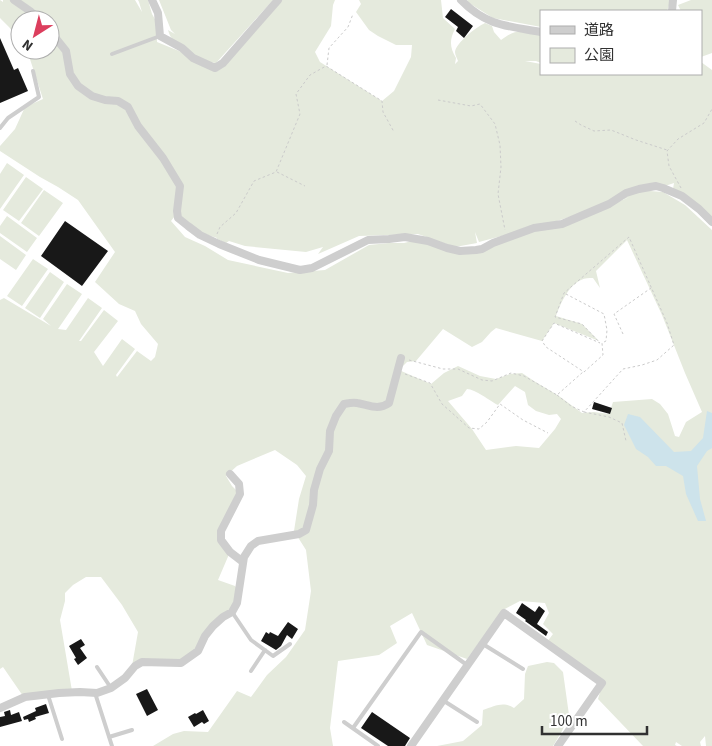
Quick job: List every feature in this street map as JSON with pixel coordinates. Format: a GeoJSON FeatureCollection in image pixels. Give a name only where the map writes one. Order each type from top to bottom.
{"type":"FeatureCollection","features":[{"type":"Feature","properties":{"kind":"street"},"geometry":{"type":"LineString","coordinates":[[14,0],[29,10]]}},
{"type":"Feature","properties":{"kind":"street"},"geometry":{"type":"LineString","coordinates":[[152,0],[158,13],[160,36],[182,48],[192,58],[215,68],[223,63],[278,0]]}},
{"type":"Feature","properties":{"kind":"street"},"geometry":{"type":"LineString","coordinates":[[461,0],[481,16],[494,23],[540,32]]}},
{"type":"Feature","properties":{"kind":"street"},"geometry":{"type":"LineString","coordinates":[[60,44],[66,51],[70,74],[78,86],[92,96],[118,101],[128,107],[138,126],[180,186],[178,218],[200,235],[260,260],[300,270],[312,268],[368,240],[405,237],[428,241],[460,251],[482,249],[534,228],[562,224],[608,204],[626,193],[656,186],[687,200],[712,222]]}},
{"type":"Feature","properties":{"kind":"street"},"geometry":{"type":"LineString","coordinates":[[0,708],[25,697],[80,692],[95,693],[111,688],[142,662],[181,663],[198,651],[205,636],[213,626],[232,612],[237,603],[244,557],[251,546],[258,541],[299,534],[306,530],[314,505],[314,490],[320,469],[329,451],[330,432],[336,416],[344,404],[355,402],[372,408],[389,403],[401,358]]}},
{"type":"Feature","properties":{"kind":"street"},"geometry":{"type":"LineString","coordinates":[[230,474],[239,484],[240,494],[221,531],[221,540],[230,552],[243,562]]}},
{"type":"Feature","properties":{"kind":"street"},"geometry":{"type":"LineString","coordinates":[[411,746],[504,613],[602,683],[558,746]]}},
{"type":"Feature","properties":{"kind":"lane"},"geometry":{"type":"LineString","coordinates":[[112,54],[160,36]]}},
{"type":"Feature","properties":{"kind":"lane"},"geometry":{"type":"LineString","coordinates":[[0,128],[8,118],[39,97],[33,71]]}},
{"type":"Feature","properties":{"kind":"lane"},"geometry":{"type":"LineString","coordinates":[[232,612],[251,640],[273,656],[290,644]]}},
{"type":"Feature","properties":{"kind":"lane"},"geometry":{"type":"LineString","coordinates":[[353,728],[422,632],[467,665]]}},
{"type":"Feature","properties":{"kind":"lane"},"geometry":{"type":"LineString","coordinates":[[483,642],[486,646],[523,669]]}},
{"type":"Feature","properties":{"kind":"lane"},"geometry":{"type":"LineString","coordinates":[[251,671],[265,650]]}},
{"type":"Feature","properties":{"kind":"lane"},"geometry":{"type":"LineString","coordinates":[[97,667],[111,688]]}},
{"type":"Feature","properties":{"kind":"lane"},"geometry":{"type":"LineString","coordinates":[[95,693],[112,746]]}},
{"type":"Feature","properties":{"kind":"lane"},"geometry":{"type":"LineString","coordinates":[[48,694],[62,739]]}},
{"type":"Feature","properties":{"kind":"lane"},"geometry":{"type":"LineString","coordinates":[[444,700],[477,722]]}},
{"type":"Feature","properties":{"kind":"lane"},"geometry":{"type":"LineString","coordinates":[[344,722],[378,746]]}},
{"type":"Feature","properties":{"kind":"lane"},"geometry":{"type":"LineString","coordinates":[[109,737],[132,730]]}},
{"type":"Feature","properties":{"kind":"path"},"geometry":{"type":"LineString","coordinates":[[326,66],[329,48],[348,28],[354,14]]}},
{"type":"Feature","properties":{"kind":"path"},"geometry":{"type":"LineString","coordinates":[[326,66],[382,101],[383,112],[394,132]]}},
{"type":"Feature","properties":{"kind":"path"},"geometry":{"type":"LineString","coordinates":[[213,241],[220,227],[236,213],[254,181],[276,172],[300,114],[296,94],[310,75],[326,66]]}},
{"type":"Feature","properties":{"kind":"path"},"geometry":{"type":"LineString","coordinates":[[438,100],[471,106],[480,104],[495,124],[500,145],[502,167],[498,194],[506,238]]}},
{"type":"Feature","properties":{"kind":"path"},"geometry":{"type":"LineString","coordinates":[[687,200],[669,166],[668,151],[678,139],[704,124],[712,109]]}},
{"type":"Feature","properties":{"kind":"path"},"geometry":{"type":"LineString","coordinates":[[575,121],[594,131],[611,130],[668,151]]}},
{"type":"Feature","properties":{"kind":"path"},"geometry":{"type":"LineString","coordinates":[[276,172],[305,186]]}},
{"type":"Feature","properties":{"kind":"path"},"geometry":{"type":"LineString","coordinates":[[584,372],[546,347],[542,341],[554,323],[600,342],[582,324],[555,316],[564,294],[630,237],[674,344],[657,360],[623,369],[584,412]]}},
{"type":"Feature","properties":{"kind":"path"},"geometry":{"type":"LineString","coordinates":[[624,334],[614,314],[651,288]]}},
{"type":"Feature","properties":{"kind":"path"},"geometry":{"type":"LineString","coordinates":[[557,395],[603,355],[602,343],[606,341],[607,330],[604,314],[564,294]]}},
{"type":"Feature","properties":{"kind":"path"},"geometry":{"type":"LineString","coordinates":[[401,358],[443,369],[458,369],[482,380],[492,381],[511,373],[524,376],[557,395],[571,406],[584,412],[609,417],[622,423],[626,441]]}},
{"type":"Feature","properties":{"kind":"path"},"geometry":{"type":"LineString","coordinates":[[398,370],[430,383],[442,404],[469,428],[479,429],[488,422],[500,404],[523,420],[548,433]]}},
{"type":"Feature","properties":{"kind":"green space"},"geometry":{"type":"Polygon","coordinates":[[[0,0],[3,2],[3,0],[135,0],[142,12],[138,0],[148,0],[156,21],[157,42],[179,51],[216,72],[248,33],[281,0],[335,0],[331,26],[315,52],[320,62],[382,101],[394,91],[411,57],[412,45],[396,45],[369,30],[356,12],[361,4],[359,0],[441,0],[443,18],[455,29],[451,44],[456,58],[455,64],[458,61],[455,52],[456,48],[472,32],[485,23],[492,26],[494,32],[501,40],[516,32],[540,35],[540,63],[525,61],[540,64],[540,75],[702,75],[702,63],[712,70],[712,222],[687,200],[688,197],[673,189],[674,183],[650,191],[663,192],[685,205],[712,230],[712,746],[706,746],[705,736],[700,742],[701,746],[682,746],[676,742],[675,745],[677,746],[643,746],[598,699],[603,682],[547,642],[553,634],[543,624],[549,613],[545,603],[520,601],[503,610],[467,659],[427,645],[412,613],[390,626],[397,643],[379,655],[338,661],[330,728],[333,746],[153,746],[173,734],[184,731],[208,732],[237,691],[251,697],[267,675],[286,657],[305,630],[311,591],[306,550],[294,531],[299,499],[306,476],[297,465],[275,450],[237,466],[226,476],[240,494],[226,522],[221,540],[230,552],[218,580],[235,586],[239,591],[237,603],[232,612],[213,626],[205,636],[198,651],[181,663],[142,662],[132,666],[138,632],[122,605],[101,577],[86,577],[73,585],[65,593],[60,620],[72,691],[23,696],[3,667],[0,669],[0,300],[4,298],[51,326],[43,319],[67,284],[82,294],[58,329],[66,330],[88,298],[102,308],[79,341],[81,341],[104,310],[118,321],[94,352],[103,366],[122,339],[135,349],[116,375],[117,377],[137,351],[151,361],[155,357],[158,344],[141,324],[135,311],[119,304],[95,282],[115,252],[78,200],[0,151],[0,146],[15,129],[25,107],[43,99],[30,60],[60,60],[60,10],[10,10],[10,28],[0,18],[0,0]],[[630,197],[557,221],[479,242],[475,232],[477,243],[455,247],[418,234],[359,236],[318,254],[323,247],[306,252],[245,246],[229,241],[226,243],[205,234],[186,222],[178,212],[171,221],[185,237],[228,260],[288,273],[325,270],[369,245],[404,243],[420,239],[451,249],[473,250],[505,242],[565,222],[630,197]],[[627,240],[596,271],[600,288],[593,278],[584,279],[576,283],[566,295],[556,316],[582,324],[599,341],[554,323],[542,341],[496,328],[482,342],[472,347],[443,329],[416,361],[407,362],[399,370],[431,384],[444,373],[458,366],[480,376],[496,379],[510,374],[522,373],[582,413],[609,414],[613,402],[652,399],[660,404],[668,414],[675,436],[679,437],[686,422],[702,412],[662,315],[627,240]],[[515,386],[498,405],[467,389],[462,396],[448,401],[472,429],[486,450],[516,446],[539,448],[561,419],[557,414],[549,415],[536,411],[528,405],[525,392],[515,386]]]}},
{"type":"Feature","properties":{"kind":"green space"},"geometry":{"type":"Polygon","coordinates":[[[159,0],[273,0],[216,63],[206,61],[194,55],[173,40],[168,30],[175,34],[171,30],[159,0]]]}},
{"type":"Feature","properties":{"kind":"green space"},"geometry":{"type":"Polygon","coordinates":[[[467,0],[671,0],[667,10],[540,10],[540,27],[493,18],[467,0]]]}},
{"type":"Feature","properties":{"kind":"green space"},"geometry":{"type":"Polygon","coordinates":[[[691,0],[712,0],[712,53],[702,57],[702,10],[680,10],[678,5],[691,0]]]}},
{"type":"Feature","properties":{"kind":"green space"},"geometry":{"type":"Polygon","coordinates":[[[7,163],[24,175],[0,209],[0,174],[7,163]]]}},
{"type":"Feature","properties":{"kind":"green space"},"geometry":{"type":"Polygon","coordinates":[[[26,177],[43,189],[19,221],[3,210],[26,177]]]}},
{"type":"Feature","properties":{"kind":"green space"},"geometry":{"type":"Polygon","coordinates":[[[44,190],[63,203],[39,236],[21,223],[44,190]]]}},
{"type":"Feature","properties":{"kind":"green space"},"geometry":{"type":"Polygon","coordinates":[[[7,216],[37,238],[27,252],[0,233],[0,226],[7,216]]]}},
{"type":"Feature","properties":{"kind":"green space"},"geometry":{"type":"Polygon","coordinates":[[[0,236],[26,255],[16,270],[0,259],[0,236]]]}},
{"type":"Feature","properties":{"kind":"green space"},"geometry":{"type":"Polygon","coordinates":[[[33,259],[48,269],[22,306],[7,296],[33,259]]]}},
{"type":"Feature","properties":{"kind":"green space"},"geometry":{"type":"Polygon","coordinates":[[[50,272],[64,282],[40,318],[25,308],[50,272]]]}},
{"type":"Feature","properties":{"kind":"green space"},"geometry":{"type":"Polygon","coordinates":[[[547,662],[554,663],[563,672],[569,715],[553,746],[437,746],[463,741],[482,725],[483,710],[503,705],[514,708],[524,699],[525,674],[528,666],[547,662]]]}},
{"type":"Feature","properties":{"kind":"water"},"geometry":{"type":"Polygon","coordinates":[[[707,411],[712,413],[712,448],[707,451],[697,466],[700,499],[706,521],[698,521],[686,494],[683,476],[666,466],[656,466],[648,457],[636,449],[624,425],[628,414],[640,417],[674,452],[691,451],[703,438],[707,411]]]}},
{"type":"Feature","properties":{"kind":"building"},"geometry":{"type":"Polygon","coordinates":[[[451,9],[473,26],[464,38],[456,31],[458,27],[445,17],[451,9]]]}},
{"type":"Feature","properties":{"kind":"building"},"geometry":{"type":"Polygon","coordinates":[[[0,38],[14,70],[18,68],[28,91],[0,103],[0,38]]]}},
{"type":"Feature","properties":{"kind":"building"},"geometry":{"type":"Polygon","coordinates":[[[65,221],[108,251],[82,286],[41,256],[65,221]]]}},
{"type":"Feature","properties":{"kind":"building"},"geometry":{"type":"Polygon","coordinates":[[[594,402],[612,408],[610,414],[592,409],[594,402]]]}},
{"type":"Feature","properties":{"kind":"building"},"geometry":{"type":"Polygon","coordinates":[[[522,603],[535,612],[539,606],[545,611],[537,624],[548,632],[546,636],[516,613],[522,603]]]}},
{"type":"Feature","properties":{"kind":"building"},"geometry":{"type":"Polygon","coordinates":[[[288,622],[298,629],[292,639],[287,635],[281,646],[276,650],[261,641],[266,632],[278,636],[288,622]]]}},
{"type":"Feature","properties":{"kind":"building"},"geometry":{"type":"Polygon","coordinates":[[[81,639],[85,645],[80,648],[87,658],[78,665],[69,646],[81,639]]]}},
{"type":"Feature","properties":{"kind":"building"},"geometry":{"type":"Polygon","coordinates":[[[147,689],[158,710],[147,716],[136,694],[147,689]]]}},
{"type":"Feature","properties":{"kind":"building"},"geometry":{"type":"Polygon","coordinates":[[[46,704],[49,713],[35,717],[36,719],[29,722],[28,719],[24,720],[23,717],[36,711],[35,708],[46,704]]]}},
{"type":"Feature","properties":{"kind":"building"},"geometry":{"type":"Polygon","coordinates":[[[10,710],[11,715],[19,712],[22,721],[0,727],[0,717],[5,716],[4,712],[10,710]]]}},
{"type":"Feature","properties":{"kind":"building"},"geometry":{"type":"Polygon","coordinates":[[[203,710],[209,721],[204,724],[202,722],[194,727],[188,717],[203,710]]]}},
{"type":"Feature","properties":{"kind":"building"},"geometry":{"type":"Polygon","coordinates":[[[372,712],[410,738],[405,746],[388,746],[361,728],[372,712]]]}}]}
